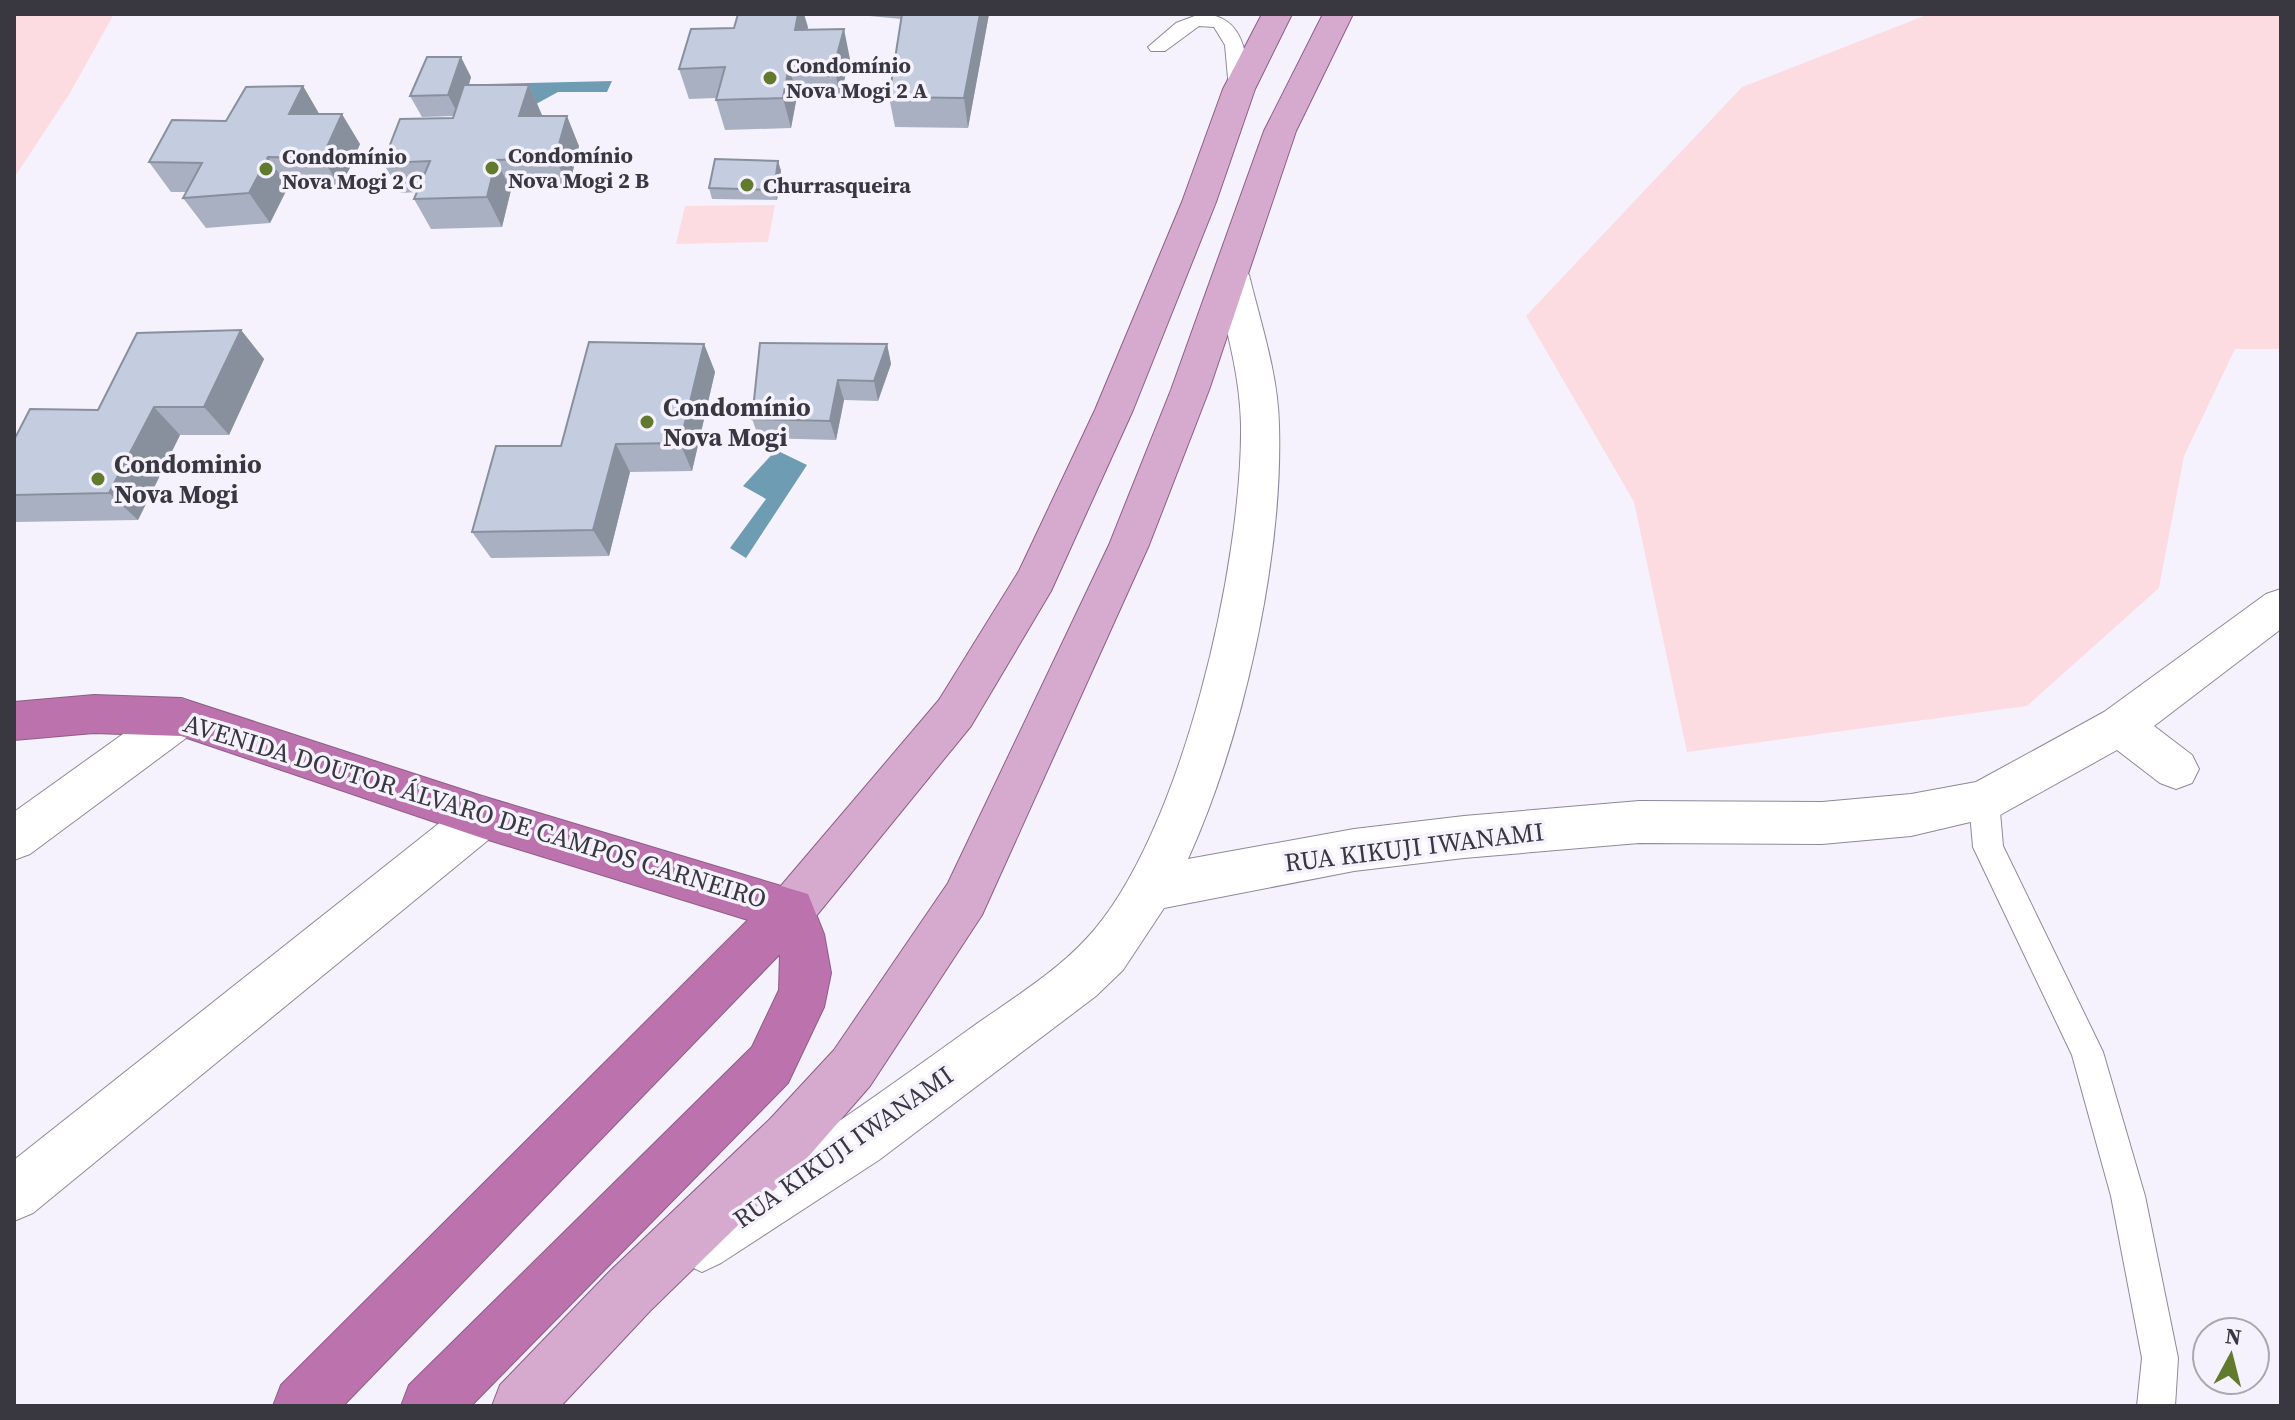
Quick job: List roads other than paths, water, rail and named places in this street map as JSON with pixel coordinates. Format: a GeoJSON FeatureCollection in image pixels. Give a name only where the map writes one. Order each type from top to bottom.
{"type":"FeatureCollection","features":[{"type":"Feature","properties":{"kind":"highway","name":"AVENIDA DOUTOR ÁLVARO DE CAMPOS CARNEIRO"},"geometry":{"type":"LineString","coordinates":[[14,721],[94,714],[181,717],[482,817],[791,910]]}},
{"type":"Feature","properties":{"kind":"highway"},"geometry":{"type":"LineString","coordinates":[[302,1406],[791,910],[804,940],[809,976],[798,1012],[770,1065],[430,1406]]}},
{"type":"Feature","properties":{"kind":"main road"},"geometry":{"type":"LineString","coordinates":[[791,910],[955,713],[1036,579],[1114,410],[1199,202],[1239,89],[1277,14]]}},
{"type":"Feature","properties":{"kind":"main road"},"geometry":{"type":"LineString","coordinates":[[521,1406],[630,1291],[789,1138],[852,1068],[965,899],[1129,545],[1231,275],[1280,131],[1338,14]]}},
{"type":"Feature","properties":{"kind":"street"},"geometry":{"type":"LineString","coordinates":[[1152,888],[1199,771],[1225,674],[1258,500],[1260,422],[1248,346],[1231,275]]}},
{"type":"Feature","properties":{"kind":"street","name":"RUA KIKUJI IWANAMI"},"geometry":{"type":"LineString","coordinates":[[630,1291],[859,1142],[1047,1002],[1107,952],[1152,888],[1354,850],[1464,837],[1639,822],[1822,823],[1911,815],[1984,801],[2120,726],[2281,606]]}},
{"type":"Feature","properties":{"kind":"street"},"geometry":{"type":"LineString","coordinates":[[14,839],[181,717]]}},
{"type":"Feature","properties":{"kind":"street"},"geometry":{"type":"LineString","coordinates":[[2120,726],[2176,769]]}},
{"type":"Feature","properties":{"kind":"street"},"geometry":{"type":"LineString","coordinates":[[14,1194],[482,817]]}},
{"type":"Feature","properties":{"kind":"lane"},"geometry":{"type":"LineString","coordinates":[[1163,17],[1158,47],[1182,25],[1194,20],[1206,20],[1229,31],[1234,43],[1239,89]]}},
{"type":"Feature","properties":{"kind":"lane"},"geometry":{"type":"LineString","coordinates":[[1984,801],[1988,847],[2092,1067],[2128,1196],[2160,1358],[2156,1406]]}},
{"type":"Feature","properties":{"kind":"water"},"geometry":{"type":"Polygon","coordinates":[[[612,81],[607,92],[558,92],[527,109],[477,112],[486,84],[612,81]]]}},
{"type":"Feature","properties":{"kind":"water"},"geometry":{"type":"Polygon","coordinates":[[[776,450],[807,465],[746,558],[730,548],[766,499],[743,486],[776,450]]]}},
{"type":"Feature","properties":{"kind":"place","name":"Condomínio Nova Mogi 2 A"},"geometry":{"type":"Point","coordinates":[770,78]}},
{"type":"Feature","properties":{"kind":"place","name":"Condomínio Nova Mogi 2 B"},"geometry":{"type":"Point","coordinates":[492,168]}},
{"type":"Feature","properties":{"kind":"place","name":"Condomínio Nova Mogi 2 C"},"geometry":{"type":"Point","coordinates":[266,169]}},
{"type":"Feature","properties":{"kind":"place","name":"Churrasqueira"},"geometry":{"type":"Point","coordinates":[747,185]}},
{"type":"Feature","properties":{"kind":"place","name":"Condomínio Nova Mogi"},"geometry":{"type":"Point","coordinates":[647,422]}},
{"type":"Feature","properties":{"kind":"place","name":"Condominio Nova Mogi"},"geometry":{"type":"Point","coordinates":[98,479]}}]}
